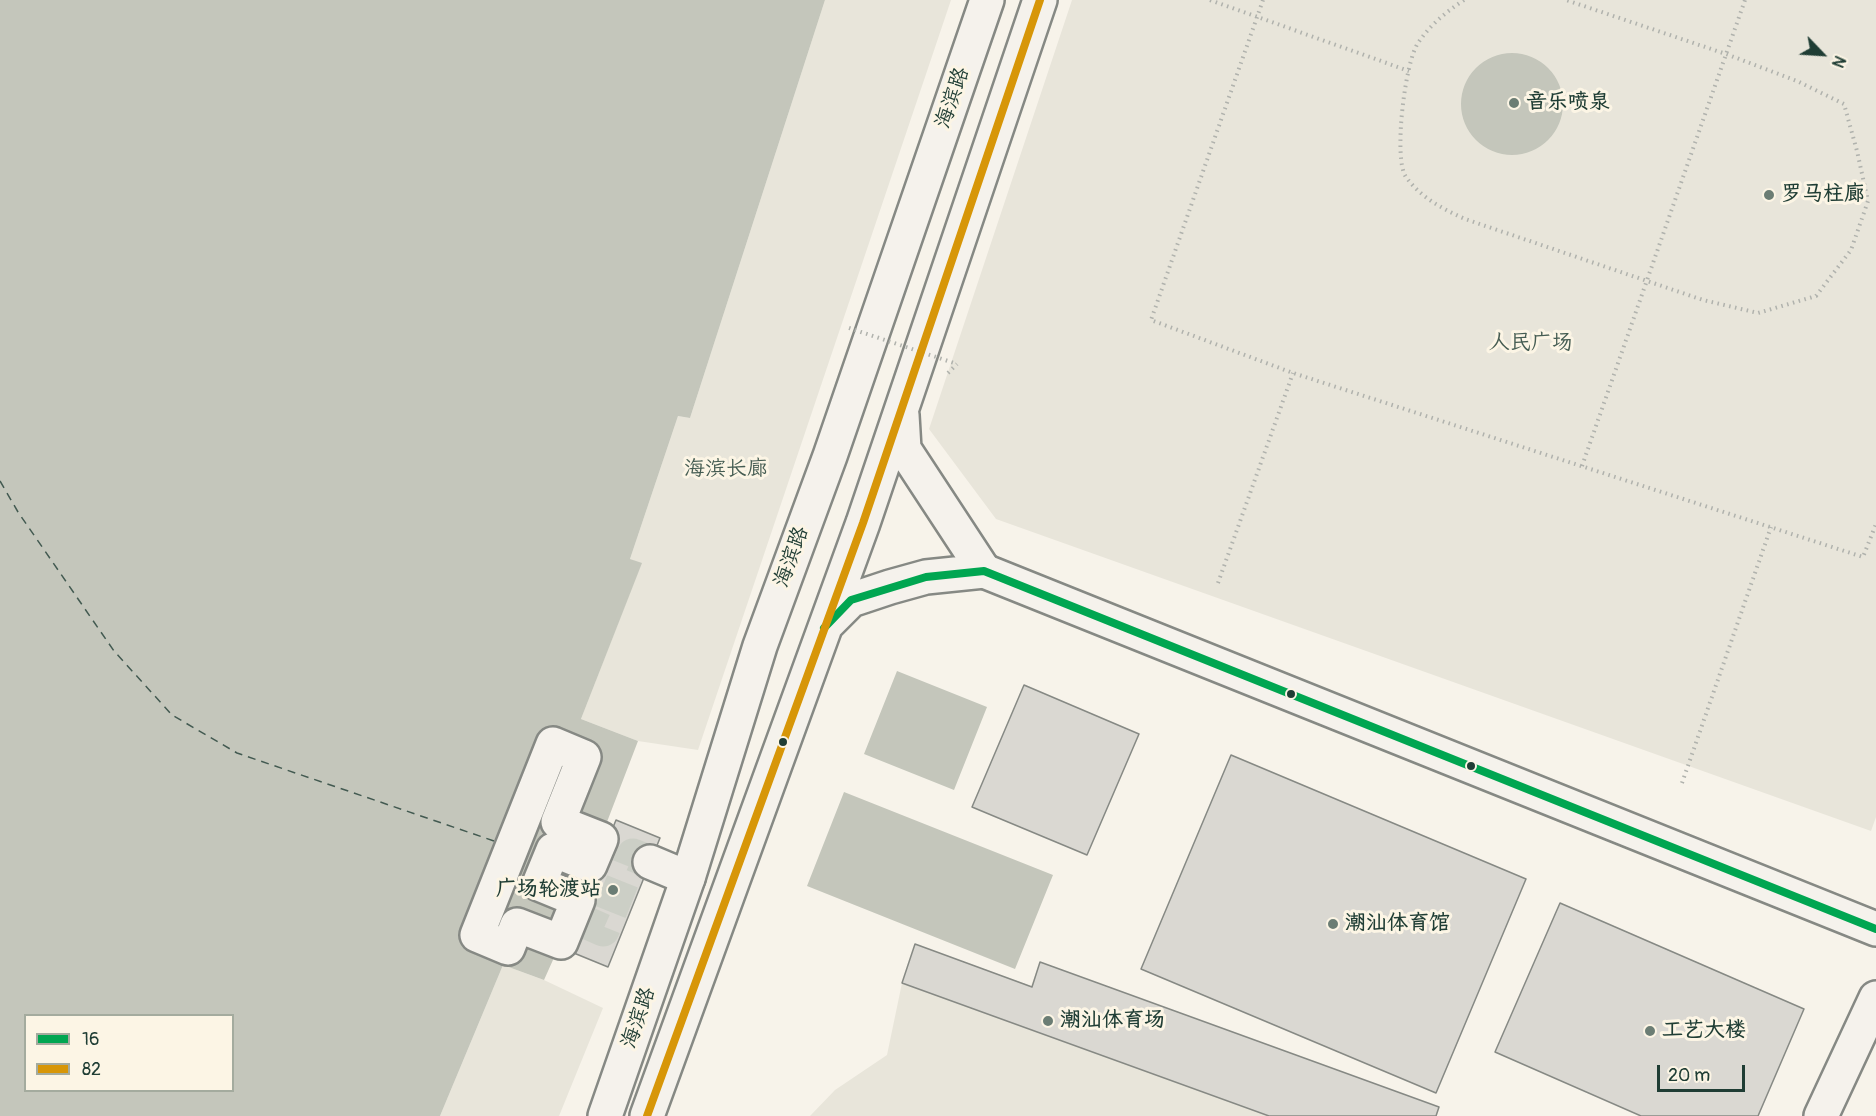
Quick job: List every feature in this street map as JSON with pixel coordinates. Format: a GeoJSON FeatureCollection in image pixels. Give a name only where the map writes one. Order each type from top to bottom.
{"type":"FeatureCollection","features":[{"type":"Feature","properties":{"kind":"main road","name":"海滨路"},"geometry":{"type":"LineString","coordinates":[[605,1116],[688,878],[760,646],[830,456],[987,0]]}},
{"type":"Feature","properties":{"kind":"main road","name":"海滨路"},"geometry":{"type":"LineString","coordinates":[[647,1116],[863,523],[1040,0]]}},
{"type":"Feature","properties":{"kind":"main road"},"geometry":{"type":"LineString","coordinates":[[901,409],[904,450],[984,571]]}},
{"type":"Feature","properties":{"kind":"main road"},"geometry":{"type":"LineString","coordinates":[[824,628],[851,600],[926,577],[984,571],[1876,929]]}},
{"type":"Feature","properties":{"kind":"main road"},"geometry":{"type":"LineString","coordinates":[[552,744],[584,757],[558,822],[601,839],[590,865],[553,850],[539,884],[578,900],[574,917],[561,942],[517,925],[508,948],[477,935],[552,744]]}},
{"type":"Feature","properties":{"kind":"main road"},"geometry":{"type":"LineString","coordinates":[[650,862],[688,878]]}},
{"type":"Feature","properties":{"kind":"main road"},"geometry":{"type":"LineString","coordinates":[[1821,1116],[1876,998]]}},
{"type":"Feature","properties":{"kind":"path"},"geometry":{"type":"LineString","coordinates":[[1210,0],[1409,71]]}},
{"type":"Feature","properties":{"kind":"path"},"geometry":{"type":"LineString","coordinates":[[1263,0],[1151,320],[1293,373],[1863,557],[1876,524]]}},
{"type":"Feature","properties":{"kind":"path"},"geometry":{"type":"LineString","coordinates":[[1464,0],[1443,14],[1416,45],[1403,92],[1400,140],[1405,176],[1434,204],[1465,219],[1702,300],[1758,313],[1815,296],[1851,250],[1868,201],[1844,104],[1797,81],[1726,54],[1566,0]]}},
{"type":"Feature","properties":{"kind":"path"},"geometry":{"type":"LineString","coordinates":[[1582,466],[1745,0]]}},
{"type":"Feature","properties":{"kind":"path"},"geometry":{"type":"LineString","coordinates":[[849,328],[957,364]]}},
{"type":"Feature","properties":{"kind":"path"},"geometry":{"type":"LineString","coordinates":[[1218,583],[1293,373]]}},
{"type":"Feature","properties":{"kind":"path"},"geometry":{"type":"LineString","coordinates":[[1682,783],[1771,527]]}},
{"type":"Feature","properties":{"kind":"green space","name":"海滨长廊"},"geometry":{"type":"Polygon","coordinates":[[[825,0],[951,0],[698,750],[638,741],[581,719],[641,564],[630,559],[678,416],[690,418],[825,0]]]}},
{"type":"Feature","properties":{"kind":"green space","name":"人民广场"},"geometry":{"type":"Polygon","coordinates":[[[1072,0],[1876,0],[1876,817],[1871,831],[996,519],[929,429],[1072,0]]]}},
{"type":"Feature","properties":{"kind":"green space","name":"潮汕体育场"},"geometry":{"type":"Polygon","coordinates":[[[915,944],[1031,986],[1040,962],[1439,1107],[1436,1116],[810,1116],[835,1090],[887,1055],[902,983],[915,944]]]}},
{"type":"Feature","properties":{"kind":"green space"},"geometry":{"type":"Polygon","coordinates":[[[503,965],[544,980],[603,1008],[559,1116],[440,1116],[503,965]]]}},
{"type":"Feature","properties":{"kind":"shaded area"},"geometry":{"type":"Polygon","coordinates":[[[0,0],[825,0],[690,418],[678,416],[630,559],[642,563],[581,719],[638,741],[561,942],[544,980],[503,965],[440,1116],[0,1116],[0,0]]]}},
{"type":"Feature","properties":{"kind":"shaded area"},"geometry":{"type":"Polygon","coordinates":[[[1512,53],[1541,61],[1555,75],[1563,104],[1555,133],[1541,147],[1512,155],[1483,147],[1469,133],[1461,104],[1469,75],[1483,61],[1512,53]]]}},
{"type":"Feature","properties":{"kind":"shaded area"},"geometry":{"type":"Polygon","coordinates":[[[897,671],[987,707],[954,790],[864,754],[897,671]]]}},
{"type":"Feature","properties":{"kind":"shaded area"},"geometry":{"type":"Polygon","coordinates":[[[844,792],[1053,875],[1015,969],[807,886],[844,792]]]}},
{"type":"Feature","properties":{"kind":"building"},"geometry":{"type":"Polygon","coordinates":[[[1024,685],[1139,734],[1087,855],[972,807],[1024,685]]]}},
{"type":"Feature","properties":{"kind":"building","name":"潮汕体育馆"},"geometry":{"type":"Polygon","coordinates":[[[1231,755],[1526,879],[1436,1093],[1141,969],[1231,755]]]}},
{"type":"Feature","properties":{"kind":"building","name":"广场轮渡站"},"geometry":{"type":"Polygon","coordinates":[[[616,820],[660,838],[608,967],[564,949],[616,820]]]}},
{"type":"Feature","properties":{"kind":"building","name":"工艺大楼"},"geometry":{"type":"Polygon","coordinates":[[[1560,903],[1804,1009],[1758,1116],[1641,1116],[1495,1052],[1560,903]]]}},
{"type":"Feature","properties":{"kind":"building"},"geometry":{"type":"Polygon","coordinates":[[[915,944],[1032,987],[1040,962],[1439,1107],[1436,1116],[1269,1116],[902,983],[915,944]]]}},
{"type":"Feature","properties":{"kind":"ferry route"},"geometry":{"type":"LineString","coordinates":[[0,481],[18,512],[114,651],[172,715],[237,753],[497,842]]}},
{"type":"Feature","properties":{"kind":"tunnel"},"geometry":{"type":"LineString","coordinates":[[576,918],[603,930],[633,855],[650,862]]}},
{"type":"Feature","properties":{"kind":"transit line","name":"82"},"geometry":{"type":"LineString","coordinates":[[647,1116],[863,523],[1040,0]]}},
{"type":"Feature","properties":{"kind":"transit line","name":"16"},"geometry":{"type":"LineString","coordinates":[[824,628],[851,600],[926,577],[984,571],[1876,929]]}},
{"type":"Feature","properties":{"kind":"place","name":"音乐喷泉"},"geometry":{"type":"Point","coordinates":[1514,103]}},
{"type":"Feature","properties":{"kind":"place","name":"罗马柱廊"},"geometry":{"type":"Point","coordinates":[1769,195]}},
{"type":"Feature","properties":{"kind":"place","name":"广场轮渡站"},"geometry":{"type":"Point","coordinates":[613,890]}},
{"type":"Feature","properties":{"kind":"place","name":"潮汕体育馆"},"geometry":{"type":"Point","coordinates":[1333,924]}},
{"type":"Feature","properties":{"kind":"place","name":"潮汕体育场"},"geometry":{"type":"Point","coordinates":[1048,1021]}},
{"type":"Feature","properties":{"kind":"place","name":"工艺大楼"},"geometry":{"type":"Point","coordinates":[1650,1031]}}]}
